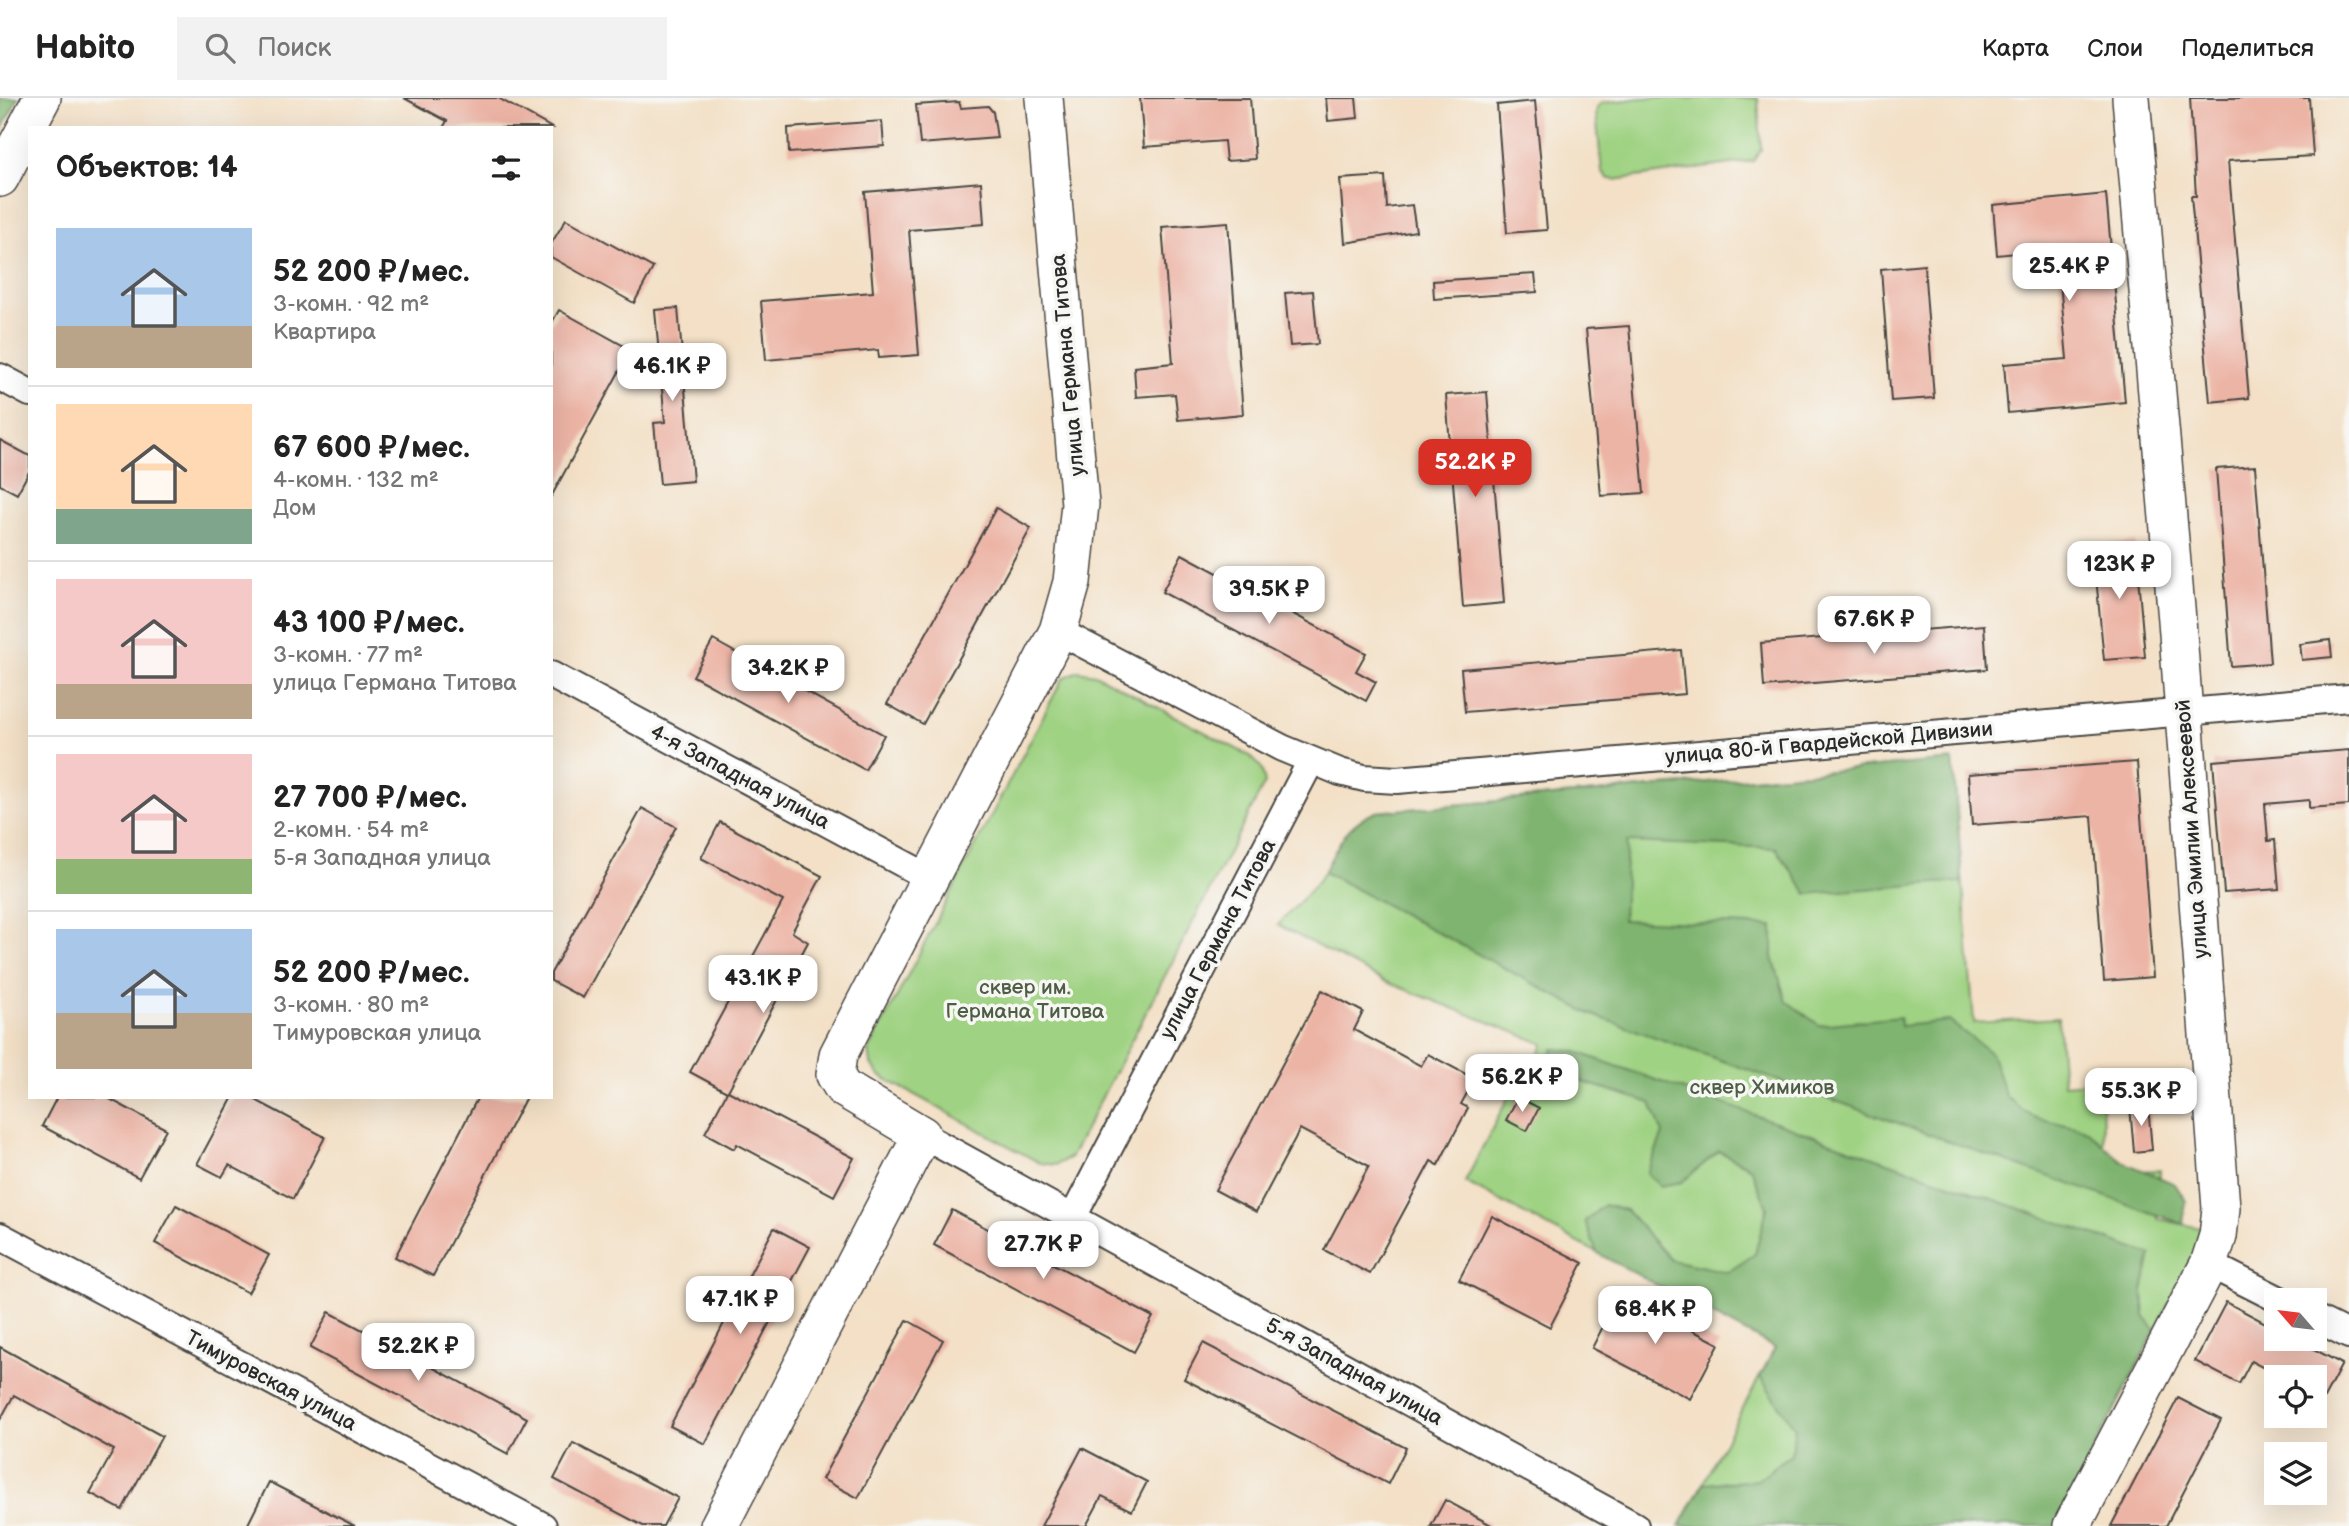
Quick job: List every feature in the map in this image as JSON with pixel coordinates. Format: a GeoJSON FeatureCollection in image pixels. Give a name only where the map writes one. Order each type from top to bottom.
{"type":"FeatureCollection","features":[{"type":"Feature","properties":{"kind":"street"},"geometry":{"type":"LineString","coordinates":[[0,178],[43,98]]}},
{"type":"Feature","properties":{"kind":"street","name":"улица Германа Титова"},"geometry":{"type":"LineString","coordinates":[[1044,98],[1080,504],[1072,582],[1058,631],[838,1055],[835,1075],[843,1088],[922,1135],[1073,1217],[1311,761]]}},
{"type":"Feature","properties":{"kind":"street","name":"улица Эмилии Алексеевой"},"geometry":{"type":"LineString","coordinates":[[2072,1526],[2209,1264],[2218,1236],[2221,1208],[2183,713],[2131,98]]}},
{"type":"Feature","properties":{"kind":"street"},"geometry":{"type":"LineString","coordinates":[[0,377],[28,392]]}},
{"type":"Feature","properties":{"kind":"street"},"geometry":{"type":"LineString","coordinates":[[1058,631],[1311,761]]}},
{"type":"Feature","properties":{"kind":"street","name":"4-я Западная улица"},"geometry":{"type":"LineString","coordinates":[[553,676],[930,878]]}},
{"type":"Feature","properties":{"kind":"street","name":"улица 80-й Гвардейской Дивизии"},"geometry":{"type":"LineString","coordinates":[[1311,761],[1364,778],[1397,780],[2349,698]]}},
{"type":"Feature","properties":{"kind":"street"},"geometry":{"type":"LineString","coordinates":[[719,1526],[922,1135]]}},
{"type":"Feature","properties":{"kind":"street","name":"5-я Западная улица"},"geometry":{"type":"LineString","coordinates":[[1073,1217],[1635,1526]]}},
{"type":"Feature","properties":{"kind":"street","name":"Тимуровская улица"},"geometry":{"type":"LineString","coordinates":[[0,1236],[543,1526]]}},
{"type":"Feature","properties":{"kind":"street"},"geometry":{"type":"LineString","coordinates":[[2209,1264],[2264,1292]]}},
{"type":"Feature","properties":{"kind":"street"},"geometry":{"type":"LineString","coordinates":[[2328,1324],[2349,1335]]}},
{"type":"Feature","properties":{"kind":"green space"},"geometry":{"type":"Polygon","coordinates":[[[0,98],[18,98],[0,133],[0,98]]]}},
{"type":"Feature","properties":{"kind":"green space"},"geometry":{"type":"Polygon","coordinates":[[[1641,98],[1758,98],[1761,150],[1753,161],[1614,180],[1607,178],[1602,172],[1596,112],[1598,106],[1641,98]]]}},
{"type":"Feature","properties":{"kind":"green space","name":"сквер им. Германа Титова"},"geometry":{"type":"Polygon","coordinates":[[[1078,671],[1095,674],[1250,756],[1261,767],[1265,783],[1071,1157],[1056,1165],[1040,1163],[880,1076],[871,1064],[869,1050],[1063,678],[1078,671]]]}},
{"type":"Feature","properties":{"kind":"green space","name":"сквер Химиков"},"geometry":{"type":"Polygon","coordinates":[[[1953,760],[1974,1023],[2058,1018],[2063,1084],[2101,1081],[2105,1172],[2160,1170],[2158,1219],[2200,1228],[2195,1252],[2155,1331],[1680,1526],[1775,1348],[1465,1182],[1516,1082],[1530,1073],[1544,1044],[1384,981],[1278,925],[1319,879],[1349,830],[1376,812],[1953,760]]]}},
{"type":"Feature","properties":{"kind":"green space"},"geometry":{"type":"Polygon","coordinates":[[[1953,760],[1962,882],[1807,894],[1776,848],[1627,842],[1623,920],[1773,926],[1773,957],[1786,1001],[1819,1025],[1900,1017],[1901,1026],[1949,1021],[1991,1053],[2006,1097],[2033,1117],[2087,1130],[2121,1161],[2175,1184],[2186,1201],[2183,1224],[1590,1014],[1324,872],[1349,829],[1376,812],[1953,760]]]}},
{"type":"Feature","properties":{"kind":"green space"},"geometry":{"type":"Polygon","coordinates":[[[1553,1049],[1574,1051],[2151,1255],[2143,1291],[2145,1316],[2155,1331],[2055,1526],[1680,1526],[1703,1484],[1757,1480],[1791,1454],[1795,1428],[1760,1377],[1775,1348],[1597,1253],[1585,1221],[1604,1205],[1626,1210],[1671,1260],[1728,1272],[1755,1254],[1767,1208],[1751,1168],[1719,1151],[1682,1182],[1660,1186],[1647,1173],[1663,1134],[1651,1103],[1577,1080],[1550,1060],[1553,1049]]]}},
{"type":"Feature","properties":{"kind":"building"},"geometry":{"type":"Polygon","coordinates":[[[404,98],[498,98],[548,126],[444,126],[447,121],[404,98]]]}},
{"type":"Feature","properties":{"kind":"building"},"geometry":{"type":"Polygon","coordinates":[[[1140,98],[1250,98],[1255,159],[1226,161],[1224,141],[1144,147],[1140,98]]]}},
{"type":"Feature","properties":{"kind":"building"},"geometry":{"type":"Polygon","coordinates":[[[1326,98],[1356,98],[1358,118],[1328,121],[1326,98]]]}},
{"type":"Feature","properties":{"kind":"building"},"geometry":{"type":"Polygon","coordinates":[[[2190,98],[2309,98],[2313,156],[2228,161],[2249,398],[2210,402],[2191,196],[2196,196],[2190,98]]]}},
{"type":"Feature","properties":{"kind":"building"},"geometry":{"type":"Polygon","coordinates":[[[1535,101],[1547,230],[1507,233],[1497,105],[1535,101]]]}},
{"type":"Feature","properties":{"kind":"building"},"geometry":{"type":"Polygon","coordinates":[[[959,102],[961,108],[988,106],[993,112],[997,138],[920,144],[916,105],[959,102]]]}},
{"type":"Feature","properties":{"kind":"building"},"geometry":{"type":"Polygon","coordinates":[[[882,121],[884,146],[789,153],[788,128],[882,121]]]}},
{"type":"Feature","properties":{"kind":"building"},"geometry":{"type":"Polygon","coordinates":[[[1385,176],[1387,208],[1412,205],[1416,231],[1345,243],[1340,179],[1385,176]]]}},
{"type":"Feature","properties":{"kind":"building"},"geometry":{"type":"Polygon","coordinates":[[[981,182],[984,224],[909,230],[919,355],[879,358],[878,350],[766,360],[761,301],[873,292],[865,192],[981,182]]]}},
{"type":"Feature","properties":{"kind":"building"},"geometry":{"type":"Polygon","coordinates":[[[2106,194],[2125,402],[2008,413],[2004,364],[2067,359],[2057,249],[1997,255],[1993,205],[2106,194]]]}},
{"type":"Feature","properties":{"kind":"building"},"geometry":{"type":"Polygon","coordinates":[[[566,219],[653,268],[634,303],[553,258],[553,241],[566,219]]]}},
{"type":"Feature","properties":{"kind":"building"},"geometry":{"type":"Polygon","coordinates":[[[1228,222],[1243,414],[1178,420],[1175,394],[1136,397],[1134,367],[1173,363],[1162,227],[1228,222]]]}},
{"type":"Feature","properties":{"kind":"building"},"geometry":{"type":"Polygon","coordinates":[[[1924,265],[1934,398],[1891,401],[1881,269],[1924,265]]]}},
{"type":"Feature","properties":{"kind":"building"},"geometry":{"type":"Polygon","coordinates":[[[1535,274],[1537,292],[1434,299],[1433,281],[1535,274]]]}},
{"type":"Feature","properties":{"kind":"building"},"geometry":{"type":"Polygon","coordinates":[[[1313,291],[1318,344],[1290,346],[1285,293],[1313,291]]]}},
{"type":"Feature","properties":{"kind":"building"},"geometry":{"type":"Polygon","coordinates":[[[678,308],[693,481],[660,484],[654,423],[665,422],[655,310],[678,308]]]}},
{"type":"Feature","properties":{"kind":"building"},"geometry":{"type":"Polygon","coordinates":[[[559,310],[631,350],[553,493],[553,320],[559,310]]]}},
{"type":"Feature","properties":{"kind":"building"},"geometry":{"type":"Polygon","coordinates":[[[1629,326],[1644,493],[1601,496],[1586,329],[1629,326]]]}},
{"type":"Feature","properties":{"kind":"building"},"geometry":{"type":"Polygon","coordinates":[[[1487,392],[1504,603],[1463,607],[1446,395],[1487,392]]]}},
{"type":"Feature","properties":{"kind":"building"},"geometry":{"type":"Polygon","coordinates":[[[0,440],[28,455],[28,474],[17,494],[0,485],[0,440]]]}},
{"type":"Feature","properties":{"kind":"building"},"geometry":{"type":"Polygon","coordinates":[[[2255,466],[2270,663],[2231,666],[2216,469],[2255,466]]]}},
{"type":"Feature","properties":{"kind":"building"},"geometry":{"type":"Polygon","coordinates":[[[996,508],[1031,528],[923,724],[887,704],[996,508]]]}},
{"type":"Feature","properties":{"kind":"building"},"geometry":{"type":"Polygon","coordinates":[[[2135,542],[2145,657],[2104,660],[2093,546],[2135,542]]]}},
{"type":"Feature","properties":{"kind":"building"},"geometry":{"type":"Polygon","coordinates":[[[1182,554],[1366,653],[1356,671],[1376,682],[1366,701],[1162,592],[1182,554]]]}},
{"type":"Feature","properties":{"kind":"building"},"geometry":{"type":"Polygon","coordinates":[[[1984,625],[1987,669],[1764,687],[1761,643],[1984,625]]]}},
{"type":"Feature","properties":{"kind":"building"},"geometry":{"type":"Polygon","coordinates":[[[713,640],[884,735],[865,770],[693,676],[713,640]]]}},
{"type":"Feature","properties":{"kind":"building"},"geometry":{"type":"Polygon","coordinates":[[[2330,640],[2332,657],[2302,660],[2300,644],[2330,640]]]}},
{"type":"Feature","properties":{"kind":"building"},"geometry":{"type":"Polygon","coordinates":[[[1681,650],[1685,694],[1465,712],[1461,669],[1681,650]]]}},
{"type":"Feature","properties":{"kind":"building"},"geometry":{"type":"Polygon","coordinates":[[[2349,750],[2349,805],[2309,808],[2309,800],[2265,804],[2268,841],[2275,840],[2279,889],[2224,893],[2213,761],[2349,750]]]}},
{"type":"Feature","properties":{"kind":"building"},"geometry":{"type":"Polygon","coordinates":[[[2137,762],[2153,977],[2104,981],[2092,816],[1972,825],[1968,774],[2137,762]]]}},
{"type":"Feature","properties":{"kind":"building"},"geometry":{"type":"Polygon","coordinates":[[[642,808],[676,827],[583,998],[553,982],[553,969],[642,808]]]}},
{"type":"Feature","properties":{"kind":"building"},"geometry":{"type":"Polygon","coordinates":[[[720,822],[822,876],[792,932],[808,942],[728,1091],[854,1158],[834,1196],[737,1144],[734,1149],[705,1133],[727,1092],[690,1072],[783,901],[701,858],[720,822]]]}},
{"type":"Feature","properties":{"kind":"building"},"geometry":{"type":"Polygon","coordinates":[[[1322,990],[1363,1012],[1354,1030],[1421,1066],[1428,1054],[1475,1079],[1461,1104],[1468,1108],[1438,1165],[1431,1161],[1370,1274],[1324,1250],[1369,1166],[1300,1129],[1256,1212],[1215,1190],[1322,990]]]}},
{"type":"Feature","properties":{"kind":"building"},"geometry":{"type":"Polygon","coordinates":[[[1518,1097],[1539,1108],[1527,1131],[1506,1120],[1518,1097]]]}},
{"type":"Feature","properties":{"kind":"building"},"geometry":{"type":"Polygon","coordinates":[[[56,1099],[110,1099],[166,1129],[139,1178],[42,1126],[56,1099]]]}},
{"type":"Feature","properties":{"kind":"building"},"geometry":{"type":"Polygon","coordinates":[[[232,1099],[254,1099],[325,1137],[293,1199],[229,1165],[222,1177],[197,1164],[232,1099]]]}},
{"type":"Feature","properties":{"kind":"building"},"geometry":{"type":"Polygon","coordinates":[[[477,1099],[525,1099],[433,1276],[395,1257],[477,1099]]]}},
{"type":"Feature","properties":{"kind":"building"},"geometry":{"type":"Polygon","coordinates":[[[2148,1105],[2152,1150],[2134,1152],[2130,1107],[2148,1105]]]}},
{"type":"Feature","properties":{"kind":"building"},"geometry":{"type":"Polygon","coordinates":[[[176,1205],[269,1255],[248,1293],[155,1243],[176,1205]]]}},
{"type":"Feature","properties":{"kind":"building"},"geometry":{"type":"Polygon","coordinates":[[[952,1210],[1153,1317],[1134,1352],[934,1245],[952,1210]]]}},
{"type":"Feature","properties":{"kind":"building"},"geometry":{"type":"Polygon","coordinates":[[[1492,1216],[1583,1263],[1550,1327],[1459,1280],[1492,1216]]]}},
{"type":"Feature","properties":{"kind":"building"},"geometry":{"type":"Polygon","coordinates":[[[774,1228],[810,1247],[705,1444],[670,1426],[774,1228]]]}},
{"type":"Feature","properties":{"kind":"building"},"geometry":{"type":"Polygon","coordinates":[[[1620,1293],[1719,1344],[1690,1399],[1592,1348],[1620,1293]]]}},
{"type":"Feature","properties":{"kind":"building"},"geometry":{"type":"Polygon","coordinates":[[[2226,1302],[2264,1322],[2264,1351],[2318,1351],[2342,1364],[2327,1392],[2327,1365],[2264,1365],[2264,1368],[2251,1361],[2239,1384],[2195,1361],[2226,1302]]]}},
{"type":"Feature","properties":{"kind":"building"},"geometry":{"type":"Polygon","coordinates":[[[329,1312],[527,1418],[508,1454],[310,1348],[329,1312]]]}},
{"type":"Feature","properties":{"kind":"building"},"geometry":{"type":"Polygon","coordinates":[[[907,1320],[943,1340],[858,1498],[822,1479],[907,1320]]]}},
{"type":"Feature","properties":{"kind":"building"},"geometry":{"type":"Polygon","coordinates":[[[1203,1343],[1406,1448],[1388,1484],[1184,1379],[1203,1343]]]}},
{"type":"Feature","properties":{"kind":"building"},"geometry":{"type":"Polygon","coordinates":[[[0,1347],[162,1436],[122,1510],[90,1493],[114,1450],[14,1395],[0,1420],[0,1347]]]}},
{"type":"Feature","properties":{"kind":"building"},"geometry":{"type":"Polygon","coordinates":[[[2178,1398],[2221,1420],[2166,1526],[2111,1526],[2178,1398]]]}},
{"type":"Feature","properties":{"kind":"building"},"geometry":{"type":"Polygon","coordinates":[[[573,1443],[678,1498],[663,1526],[643,1526],[554,1479],[573,1443]]]}},
{"type":"Feature","properties":{"kind":"building"},"geometry":{"type":"Polygon","coordinates":[[[1082,1448],[1147,1482],[1132,1511],[1102,1496],[1086,1526],[1041,1526],[1082,1448]]]}},
{"type":"Feature","properties":{"kind":"building"},"geometry":{"type":"Polygon","coordinates":[[[269,1482],[355,1526],[247,1526],[269,1482]]]}},
{"type":"Feature","properties":{"kind":"building"},"geometry":{"type":"Polygon","coordinates":[[[1445,1500],[1493,1526],[1431,1526],[1445,1500]]]}}]}
